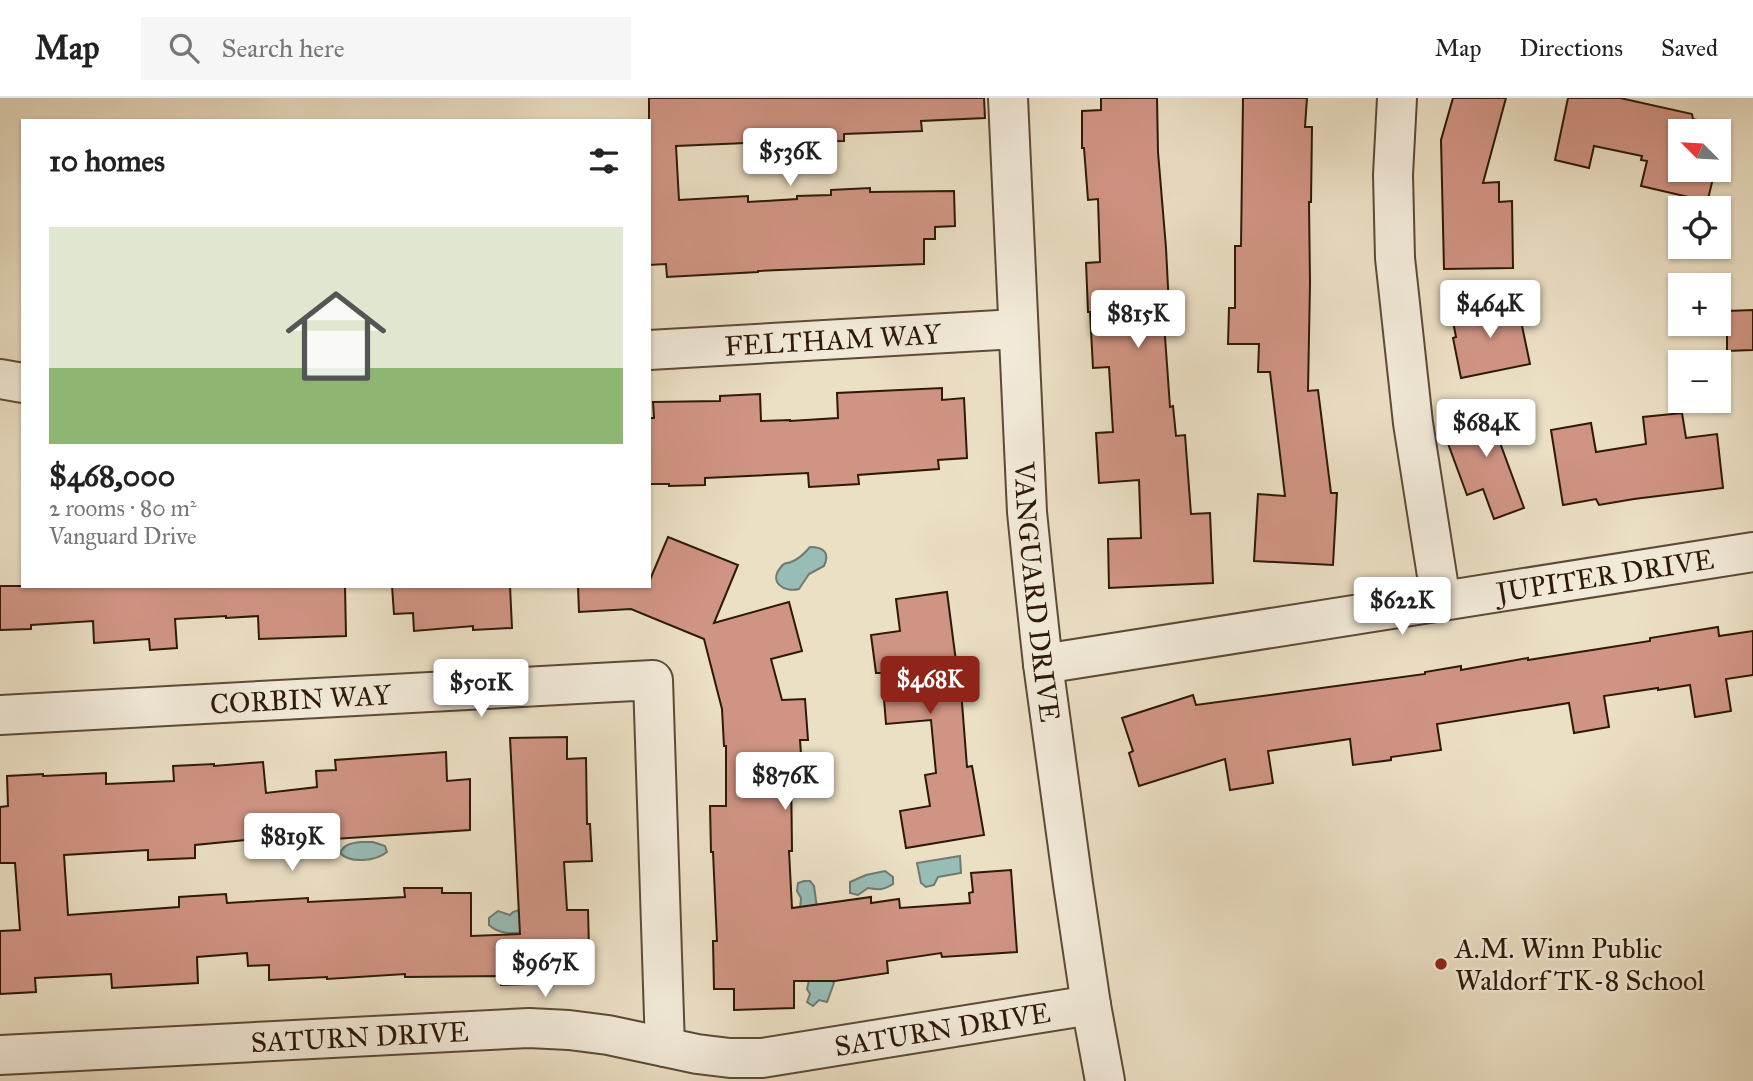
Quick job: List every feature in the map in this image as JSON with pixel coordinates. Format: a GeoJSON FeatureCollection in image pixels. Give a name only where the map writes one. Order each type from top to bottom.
{"type":"FeatureCollection","features":[{"type":"Feature","properties":{"kind":"street","name":"VANGUARD DRIVE"},"geometry":{"type":"LineString","coordinates":[[1008,98],[1027,512],[1042,664],[1091,1005],[1105,1081]]}},
{"type":"Feature","properties":{"kind":"street"},"geometry":{"type":"LineString","coordinates":[[1397,98],[1392,175],[1395,258],[1413,423],[1441,601]]}},
{"type":"Feature","properties":{"kind":"street","name":"FELTHAM WAY"},"geometry":{"type":"LineString","coordinates":[[651,350],[1017,328]]}},
{"type":"Feature","properties":{"kind":"street"},"geometry":{"type":"LineString","coordinates":[[0,379],[21,383]]}},
{"type":"Feature","properties":{"kind":"street","name":"JUPITER DRIVE"},"geometry":{"type":"LineString","coordinates":[[1042,664],[1753,552]]}},
{"type":"Feature","properties":{"kind":"street","name":"CORBIN WAY"},"geometry":{"type":"LineString","coordinates":[[0,715],[653,680],[665,1047]]}},
{"type":"Feature","properties":{"kind":"street","name":"SATURN DRIVE"},"geometry":{"type":"LineString","coordinates":[[0,1055],[528,1028],[608,1035],[698,1055],[762,1058],[1091,1005]]}},
{"type":"Feature","properties":{"kind":"water"},"geometry":{"type":"Polygon","coordinates":[[[810,547],[819,548],[826,554],[824,566],[809,574],[799,589],[783,588],[777,582],[777,572],[782,565],[797,559],[810,547]]]}},
{"type":"Feature","properties":{"kind":"water"},"geometry":{"type":"Polygon","coordinates":[[[361,842],[385,846],[387,852],[376,858],[363,860],[350,859],[340,853],[346,846],[361,842]]]}},
{"type":"Feature","properties":{"kind":"water"},"geometry":{"type":"Polygon","coordinates":[[[960,856],[961,873],[938,877],[934,885],[926,887],[921,883],[917,863],[960,856]]]}},
{"type":"Feature","properties":{"kind":"water"},"geometry":{"type":"Polygon","coordinates":[[[885,871],[893,877],[893,884],[881,889],[868,888],[858,895],[850,893],[850,882],[885,871]]]}},
{"type":"Feature","properties":{"kind":"water"},"geometry":{"type":"Polygon","coordinates":[[[810,881],[814,886],[818,915],[800,909],[798,883],[810,881]]]}},
{"type":"Feature","properties":{"kind":"water"},"geometry":{"type":"Polygon","coordinates":[[[525,910],[531,932],[504,932],[489,925],[489,918],[498,911],[510,915],[525,910]]]}},
{"type":"Feature","properties":{"kind":"water"},"geometry":{"type":"Polygon","coordinates":[[[827,976],[834,983],[827,1002],[819,1000],[813,1006],[807,1002],[810,994],[807,989],[809,980],[827,976]]]}},
{"type":"Feature","properties":{"kind":"building"},"geometry":{"type":"Polygon","coordinates":[[[649,98],[984,98],[985,118],[921,121],[922,131],[844,134],[844,141],[676,146],[679,200],[748,196],[748,202],[797,199],[797,196],[831,195],[831,190],[870,188],[870,192],[954,191],[955,226],[935,227],[935,239],[924,239],[924,264],[667,277],[666,264],[651,265],[649,98]]]}},
{"type":"Feature","properties":{"kind":"building"},"geometry":{"type":"Polygon","coordinates":[[[1101,98],[1157,98],[1169,307],[1163,308],[1170,407],[1173,406],[1176,436],[1185,435],[1191,514],[1210,513],[1213,583],[1109,588],[1108,539],[1141,538],[1139,480],[1099,483],[1096,433],[1113,432],[1109,367],[1093,368],[1086,263],[1100,262],[1098,199],[1088,200],[1082,148],[1082,111],[1101,110],[1101,98]]]}},
{"type":"Feature","properties":{"kind":"building"},"geometry":{"type":"Polygon","coordinates":[[[1243,98],[1307,98],[1305,127],[1312,127],[1308,391],[1318,390],[1331,493],[1337,493],[1333,565],[1254,561],[1258,494],[1285,496],[1270,372],[1258,372],[1259,344],[1228,344],[1229,308],[1235,308],[1235,246],[1241,246],[1243,98]]]}},
{"type":"Feature","properties":{"kind":"building"},"geometry":{"type":"Polygon","coordinates":[[[1453,98],[1506,98],[1483,183],[1499,182],[1499,202],[1512,201],[1513,268],[1444,269],[1441,140],[1453,98]]]}},
{"type":"Feature","properties":{"kind":"building"},"geometry":{"type":"Polygon","coordinates":[[[1568,98],[1620,98],[1692,114],[1693,119],[1668,119],[1668,182],[1712,182],[1709,196],[1684,196],[1641,186],[1647,161],[1641,160],[1642,156],[1594,146],[1589,168],[1555,160],[1568,98]]]}},
{"type":"Feature","properties":{"kind":"building"},"geometry":{"type":"Polygon","coordinates":[[[1517,302],[1530,364],[1461,378],[1453,338],[1456,337],[1452,316],[1517,302]]]}},
{"type":"Feature","properties":{"kind":"building"},"geometry":{"type":"Polygon","coordinates":[[[1753,310],[1753,350],[1727,350],[1727,336],[1731,336],[1731,311],[1753,310]]]}},
{"type":"Feature","properties":{"kind":"building"},"geometry":{"type":"Polygon","coordinates":[[[942,388],[942,400],[964,398],[967,458],[938,460],[939,469],[858,475],[859,484],[809,487],[808,473],[705,478],[705,485],[651,484],[653,402],[720,401],[720,396],[760,394],[761,421],[790,421],[838,418],[837,393],[942,388]]]}},
{"type":"Feature","properties":{"kind":"building"},"geometry":{"type":"Polygon","coordinates":[[[1508,406],[1518,433],[1499,440],[1524,508],[1494,519],[1483,489],[1467,495],[1443,430],[1508,406]]]}},
{"type":"Feature","properties":{"kind":"building"},"geometry":{"type":"Polygon","coordinates":[[[1682,413],[1686,438],[1717,434],[1723,488],[1599,505],[1596,499],[1563,505],[1551,430],[1591,423],[1596,452],[1646,444],[1643,417],[1682,413]]]}},
{"type":"Feature","properties":{"kind":"building"},"geometry":{"type":"Polygon","coordinates":[[[668,537],[738,565],[714,623],[789,602],[802,651],[771,659],[782,700],[805,699],[808,740],[800,740],[802,768],[791,768],[792,851],[789,851],[792,908],[871,897],[871,903],[899,899],[900,908],[970,903],[969,893],[973,892],[971,873],[1011,870],[1017,952],[942,957],[941,953],[887,961],[888,973],[835,981],[794,981],[794,1008],[734,1010],[734,989],[714,989],[713,941],[717,941],[710,806],[726,806],[726,746],[722,709],[704,639],[631,609],[579,612],[578,588],[651,588],[651,577],[668,537]]]}},
{"type":"Feature","properties":{"kind":"building"},"geometry":{"type":"Polygon","coordinates":[[[0,586],[345,588],[346,636],[259,639],[258,616],[175,619],[177,648],[150,650],[149,639],[94,643],[93,621],[0,630],[0,586]]]}},
{"type":"Feature","properties":{"kind":"building"},"geometry":{"type":"Polygon","coordinates":[[[392,588],[510,588],[512,628],[473,630],[473,626],[414,631],[413,613],[394,614],[392,588]]]}},
{"type":"Feature","properties":{"kind":"building"},"geometry":{"type":"Polygon","coordinates":[[[947,592],[960,677],[967,767],[972,766],[984,835],[906,848],[900,811],[930,806],[925,775],[936,773],[931,720],[886,724],[882,673],[876,673],[871,635],[900,631],[896,599],[947,592]]]}},
{"type":"Feature","properties":{"kind":"building"},"geometry":{"type":"Polygon","coordinates":[[[1718,627],[1719,636],[1753,631],[1753,675],[1726,679],[1731,711],[1695,717],[1690,685],[1604,696],[1609,727],[1574,733],[1569,703],[1437,724],[1441,750],[1391,757],[1391,760],[1353,765],[1350,739],[1268,751],[1273,783],[1230,790],[1225,759],[1139,786],[1129,753],[1133,751],[1122,718],[1193,695],[1196,705],[1425,674],[1461,666],[1461,670],[1528,660],[1650,641],[1650,638],[1718,627]]]}},
{"type":"Feature","properties":{"kind":"building"},"geometry":{"type":"Polygon","coordinates":[[[567,737],[567,759],[586,758],[587,824],[590,824],[592,861],[564,862],[567,910],[588,910],[589,949],[577,950],[578,982],[501,985],[501,976],[405,977],[405,974],[269,980],[269,965],[248,966],[247,953],[197,957],[198,983],[112,988],[111,974],[35,978],[36,992],[0,994],[0,931],[20,930],[15,863],[0,863],[0,807],[8,806],[7,776],[106,773],[106,784],[174,781],[173,766],[263,762],[266,793],[317,787],[316,771],[336,770],[335,760],[446,752],[447,781],[470,779],[470,830],[319,840],[319,833],[195,845],[195,858],[148,860],[148,850],[64,855],[68,915],[179,907],[179,897],[226,894],[227,903],[308,898],[308,902],[405,897],[404,888],[442,888],[442,893],[471,893],[471,936],[520,934],[510,738],[567,737]]]}},
{"type":"Feature","properties":{"kind":"place","name":"A.M. Winn Public Waldorf TK-8 School"},"geometry":{"type":"Point","coordinates":[1441,964]}}]}
